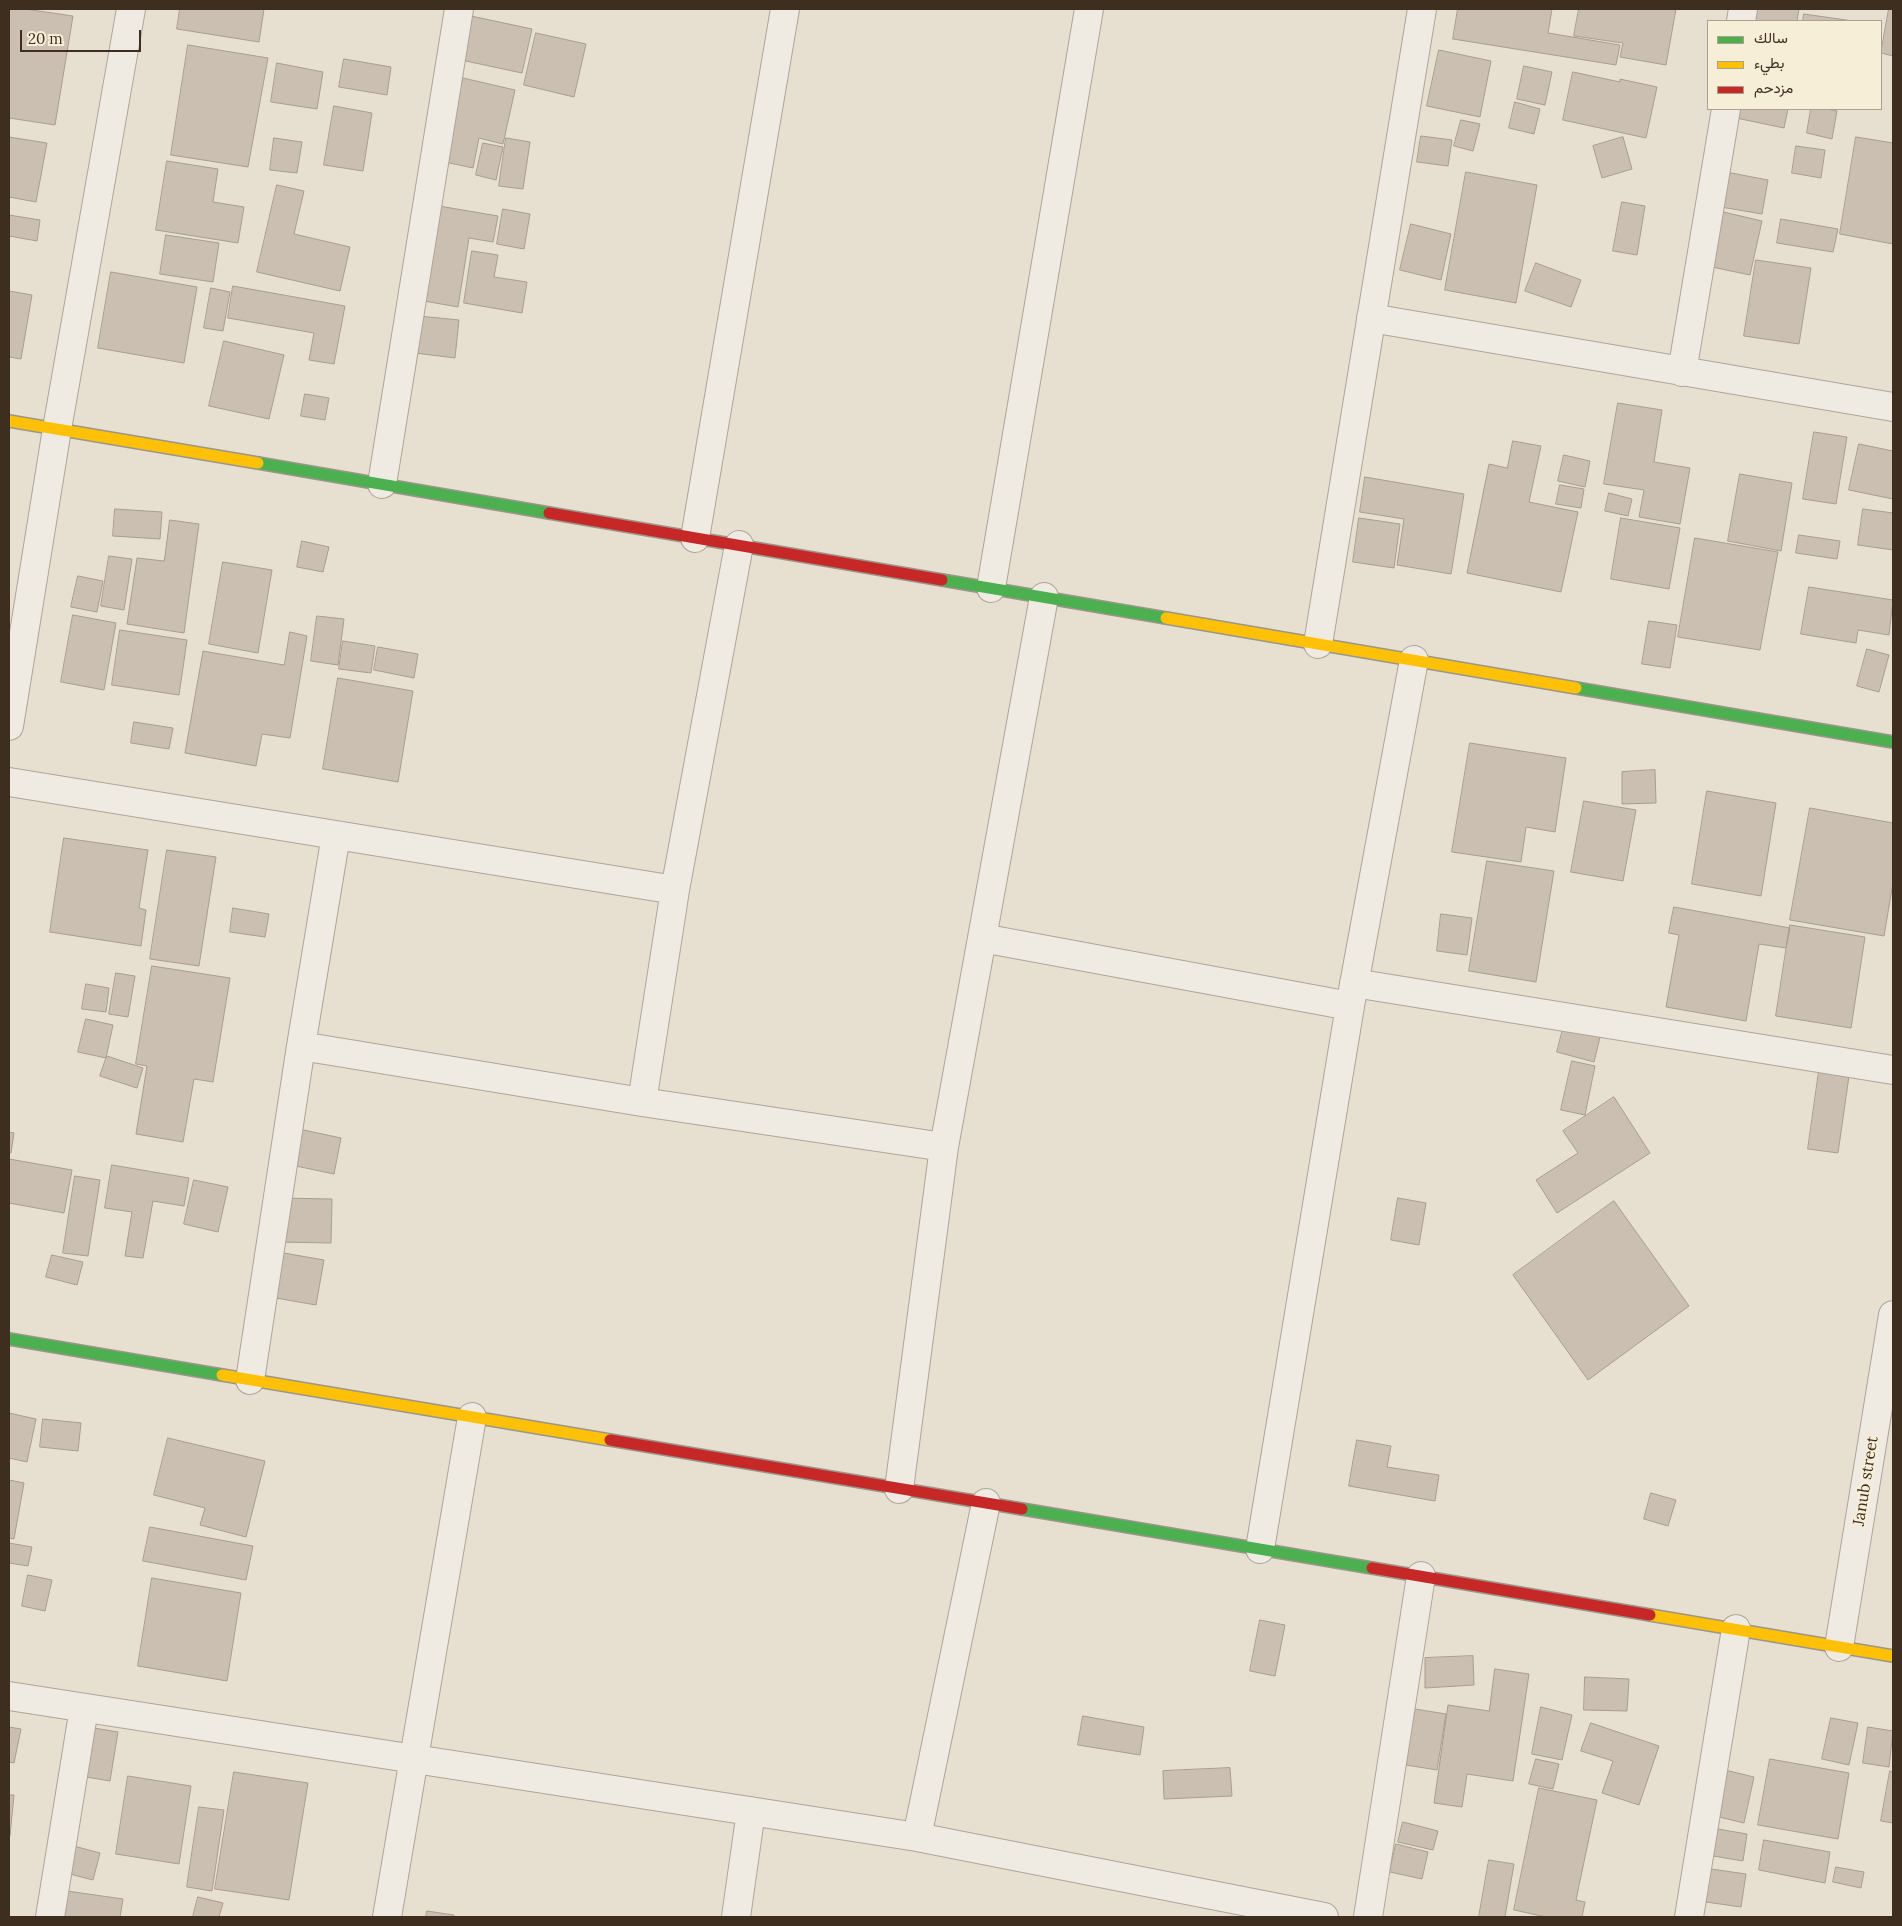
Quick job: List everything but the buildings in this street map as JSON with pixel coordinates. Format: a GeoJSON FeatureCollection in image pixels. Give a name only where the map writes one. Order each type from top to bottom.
{"type":"FeatureCollection","features":[{"type":"Feature","properties":{"kind":"street"},"geometry":{"type":"LineString","coordinates":[[9,726],[57,429],[131,9]]}},
{"type":"Feature","properties":{"kind":"street"},"geometry":{"type":"LineString","coordinates":[[382,484],[460,9]]}},
{"type":"Feature","properties":{"kind":"street"},"geometry":{"type":"LineString","coordinates":[[696,538],[785,9]]}},
{"type":"Feature","properties":{"kind":"street"},"geometry":{"type":"LineString","coordinates":[[991,588],[1089,9]]}},
{"type":"Feature","properties":{"kind":"street"},"geometry":{"type":"LineString","coordinates":[[1318,644],[1422,9]]}},
{"type":"Feature","properties":{"kind":"street"},"geometry":{"type":"LineString","coordinates":[[1682,372],[1726,110]]}},
{"type":"Feature","properties":{"kind":"street"},"geometry":{"type":"LineString","coordinates":[[1371,318],[1893,408]]}},
{"type":"Feature","properties":{"kind":"street"},"geometry":{"type":"LineString","coordinates":[[9,421],[1893,742]]}},
{"type":"Feature","properties":{"kind":"street"},"geometry":{"type":"LineString","coordinates":[[642,1102],[675,890],[739,545]]}},
{"type":"Feature","properties":{"kind":"street"},"geometry":{"type":"LineString","coordinates":[[898,1489],[944,1147],[1044,597]]}},
{"type":"Feature","properties":{"kind":"street"},"geometry":{"type":"LineString","coordinates":[[1260,1549],[1352,994],[1414,660]]}},
{"type":"Feature","properties":{"kind":"street"},"geometry":{"type":"LineString","coordinates":[[9,782],[675,890]]}},
{"type":"Feature","properties":{"kind":"street"},"geometry":{"type":"LineString","coordinates":[[250,1380],[301,1046],[336,835]]}},
{"type":"Feature","properties":{"kind":"street"},"geometry":{"type":"LineString","coordinates":[[982,938],[1352,994],[1893,1070]]}},
{"type":"Feature","properties":{"kind":"street"},"geometry":{"type":"LineString","coordinates":[[301,1046],[642,1102],[944,1147]]}},
{"type":"Feature","properties":{"kind":"street","name":"Janub street"},"geometry":{"type":"LineString","coordinates":[[1839,1646],[1893,1315]]}},
{"type":"Feature","properties":{"kind":"street"},"geometry":{"type":"LineString","coordinates":[[9,1339],[1893,1656]]}},
{"type":"Feature","properties":{"kind":"street"},"geometry":{"type":"LineString","coordinates":[[387,1917],[472,1417]]}},
{"type":"Feature","properties":{"kind":"street"},"geometry":{"type":"LineString","coordinates":[[917,1837],[986,1503]]}},
{"type":"Feature","properties":{"kind":"street"},"geometry":{"type":"LineString","coordinates":[[1368,1917],[1420,1576]]}},
{"type":"Feature","properties":{"kind":"street"},"geometry":{"type":"LineString","coordinates":[[1689,1917],[1736,1629]]}},
{"type":"Feature","properties":{"kind":"street"},"geometry":{"type":"LineString","coordinates":[[9,1696],[917,1837],[1324,1917]]}},
{"type":"Feature","properties":{"kind":"street"},"geometry":{"type":"LineString","coordinates":[[50,1917],[84,1708]]}},
{"type":"Feature","properties":{"kind":"street"},"geometry":{"type":"LineString","coordinates":[[736,1917],[751,1810]]}},
{"type":"Feature","properties":{"kind":"traffic: fast"},"geometry":{"type":"LineString","coordinates":[[258,463],[549,513]]}},
{"type":"Feature","properties":{"kind":"traffic: fast"},"geometry":{"type":"LineString","coordinates":[[942,580],[1166,618]]}},
{"type":"Feature","properties":{"kind":"traffic: fast"},"geometry":{"type":"LineString","coordinates":[[1576,688],[1893,742]]}},
{"type":"Feature","properties":{"kind":"traffic: fast"},"geometry":{"type":"LineString","coordinates":[[9,1339],[222,1375]]}},
{"type":"Feature","properties":{"kind":"traffic: fast"},"geometry":{"type":"LineString","coordinates":[[1022,1509],[1372,1568]]}},
{"type":"Feature","properties":{"kind":"traffic: slow"},"geometry":{"type":"LineString","coordinates":[[9,421],[258,463]]}},
{"type":"Feature","properties":{"kind":"traffic: slow"},"geometry":{"type":"LineString","coordinates":[[1166,618],[1576,688]]}},
{"type":"Feature","properties":{"kind":"traffic: slow"},"geometry":{"type":"LineString","coordinates":[[222,1375],[610,1440]]}},
{"type":"Feature","properties":{"kind":"traffic: slow"},"geometry":{"type":"LineString","coordinates":[[1650,1615],[1893,1656]]}},
{"type":"Feature","properties":{"kind":"traffic: jam"},"geometry":{"type":"LineString","coordinates":[[549,513],[942,580]]}},
{"type":"Feature","properties":{"kind":"traffic: jam"},"geometry":{"type":"LineString","coordinates":[[610,1440],[1022,1509]]}},
{"type":"Feature","properties":{"kind":"traffic: jam"},"geometry":{"type":"LineString","coordinates":[[1372,1568],[1650,1615]]}}]}
